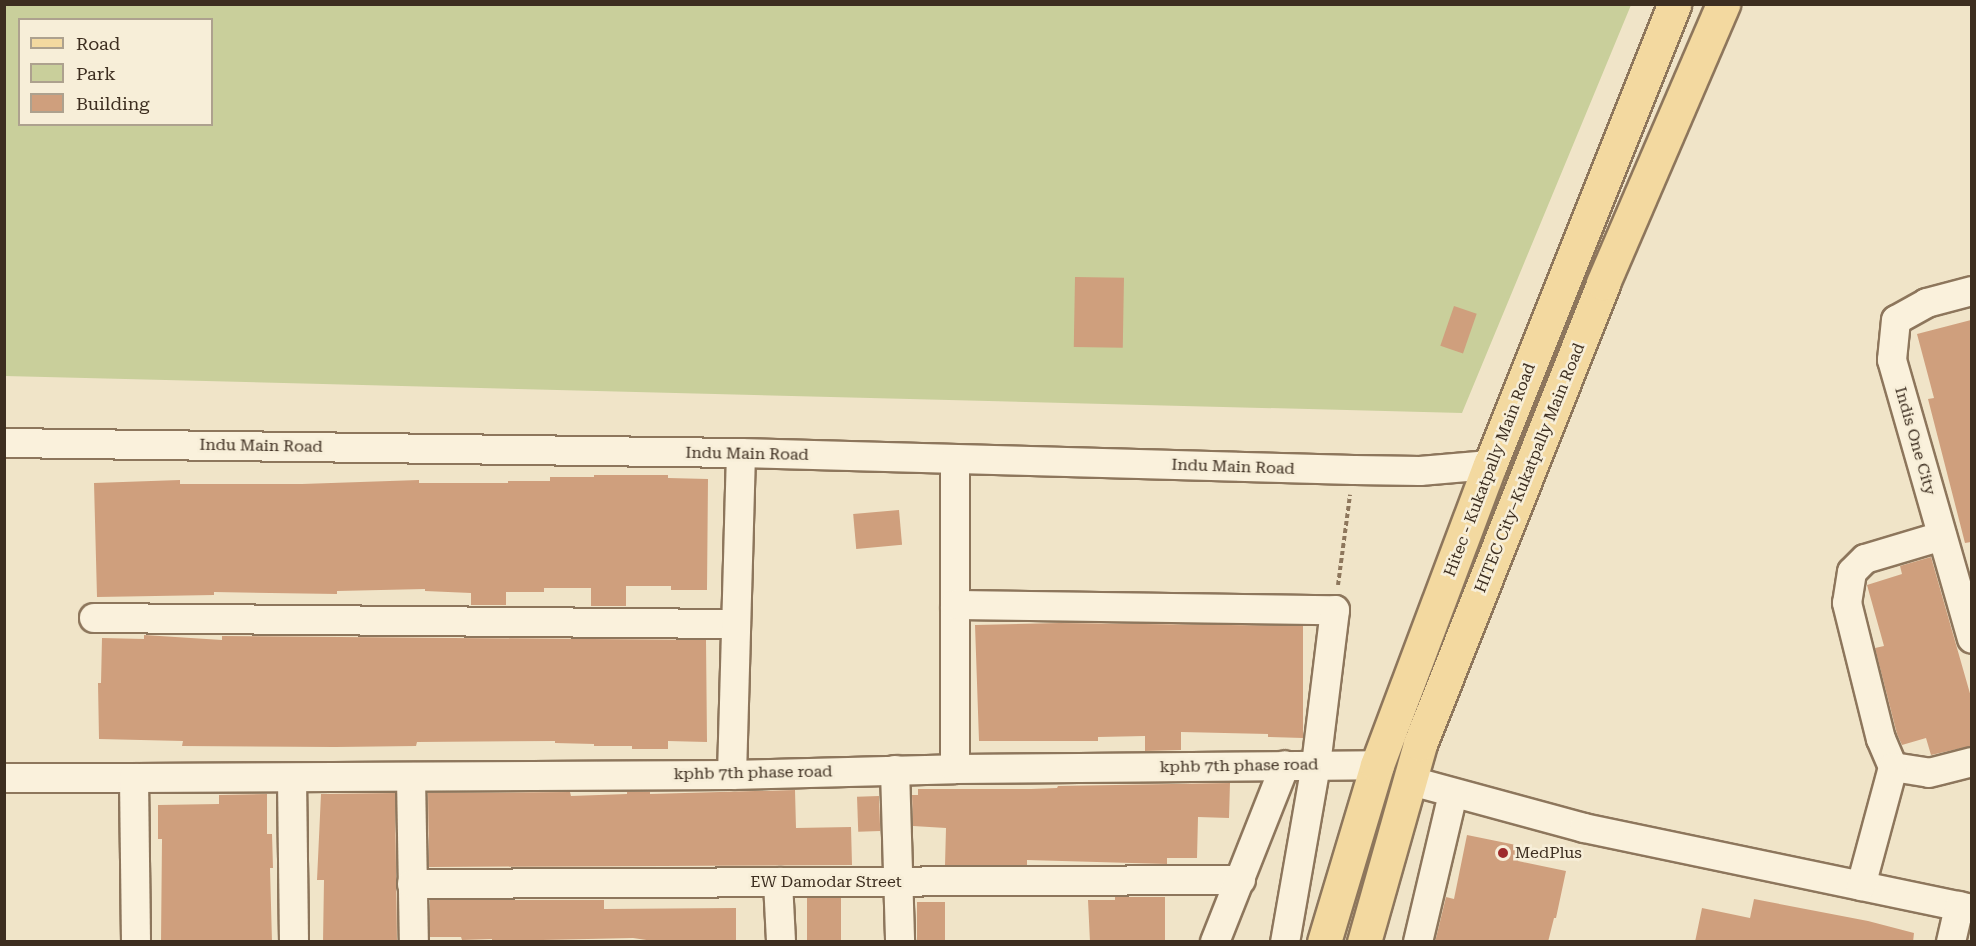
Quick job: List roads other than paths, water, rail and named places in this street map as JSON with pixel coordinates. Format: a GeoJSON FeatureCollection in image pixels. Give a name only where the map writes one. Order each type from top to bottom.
{"type":"FeatureCollection","features":[{"type":"Feature","properties":{"kind":"main road","name":"Hitec - Kukatpally Main Road"},"geometry":{"type":"LineString","coordinates":[[1324,942],[1377,765],[1490,465],[1674,4]]}},
{"type":"Feature","properties":{"kind":"main road","name":"HITEC City–Kukatpally Main Road"},"geometry":{"type":"LineString","coordinates":[[1364,942],[1420,744],[1603,283],[1724,4]]}},
{"type":"Feature","properties":{"kind":"street","name":"Indis One City"},"geometry":{"type":"LineString","coordinates":[[1971,291],[1927,303],[1896,320],[1892,360],[1971,633]]}},
{"type":"Feature","properties":{"kind":"street","name":"Indu Main Road"},"geometry":{"type":"LineString","coordinates":[[4,443],[741,453],[1420,471],[1490,465]]}},
{"type":"Feature","properties":{"kind":"street"},"geometry":{"type":"LineString","coordinates":[[732,775],[741,453]]}},
{"type":"Feature","properties":{"kind":"street"},"geometry":{"type":"LineString","coordinates":[[955,460],[955,769]]}},
{"type":"Feature","properties":{"kind":"street"},"geometry":{"type":"LineString","coordinates":[[1862,886],[1893,767],[1881,739],[1847,603],[1852,572],[1865,559],[1942,536]]}},
{"type":"Feature","properties":{"kind":"street"},"geometry":{"type":"LineString","coordinates":[[955,605],[1335,610],[1316,765],[1285,942]]}},
{"type":"Feature","properties":{"kind":"street"},"geometry":{"type":"LineString","coordinates":[[94,618],[735,624]]}},
{"type":"Feature","properties":{"kind":"street"},"geometry":{"type":"LineString","coordinates":[[1893,767],[1929,773],[1971,762]]}},
{"type":"Feature","properties":{"kind":"street"},"geometry":{"type":"LineString","coordinates":[[1215,942],[1286,765]]}},
{"type":"Feature","properties":{"kind":"street","name":"kphb 7th phase road"},"geometry":{"type":"LineString","coordinates":[[4,778],[732,775],[955,769],[1377,765]]}},
{"type":"Feature","properties":{"kind":"street"},"geometry":{"type":"LineString","coordinates":[[895,770],[900,942]]}},
{"type":"Feature","properties":{"kind":"street"},"geometry":{"type":"LineString","coordinates":[[411,777],[414,942]]}},
{"type":"Feature","properties":{"kind":"street"},"geometry":{"type":"LineString","coordinates":[[134,778],[136,942]]}},
{"type":"Feature","properties":{"kind":"street"},"geometry":{"type":"LineString","coordinates":[[292,778],[294,942]]}},
{"type":"Feature","properties":{"kind":"street"},"geometry":{"type":"LineString","coordinates":[[1411,781],[1584,828],[1965,908],[1951,942]]}},
{"type":"Feature","properties":{"kind":"street"},"geometry":{"type":"LineString","coordinates":[[1418,942],[1453,794]]}},
{"type":"Feature","properties":{"kind":"street","name":"EW Damodar Street"},"geometry":{"type":"LineString","coordinates":[[412,884],[1241,880]]}},
{"type":"Feature","properties":{"kind":"street"},"geometry":{"type":"LineString","coordinates":[[778,882],[781,942]]}},
{"type":"Feature","properties":{"kind":"place","name":"MedPlus"},"geometry":{"type":"Point","coordinates":[1503,853]}}]}
